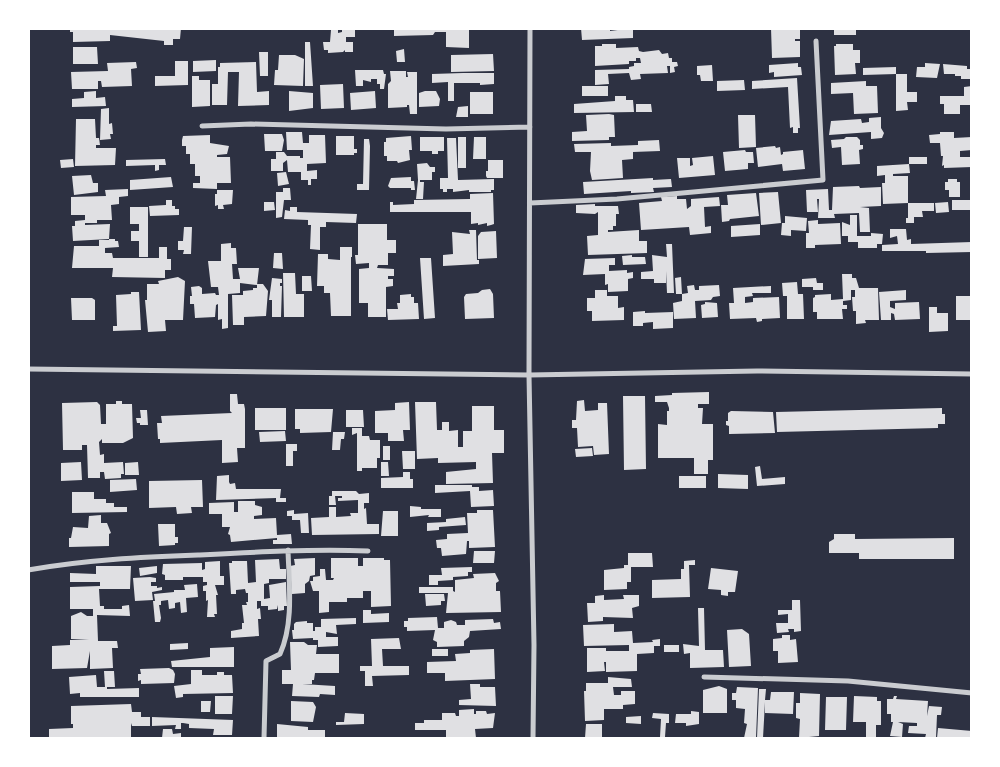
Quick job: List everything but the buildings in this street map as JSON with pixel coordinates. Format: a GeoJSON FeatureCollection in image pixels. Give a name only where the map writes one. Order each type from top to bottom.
{"type":"FeatureCollection","features":[{"type":"Feature","properties":{"kind":"street"},"geometry":{"type":"LineString","coordinates":[[530,28],[529,375],[534,610],[533,738]]}},
{"type":"Feature","properties":{"kind":"street"},"geometry":{"type":"LineString","coordinates":[[530,203],[617,199],[823,180],[816,41]]}},
{"type":"Feature","properties":{"kind":"street"},"geometry":{"type":"LineString","coordinates":[[202,126],[251,124],[446,129],[530,127]]}},
{"type":"Feature","properties":{"kind":"street"},"geometry":{"type":"LineString","coordinates":[[28,369],[529,375],[757,371],[972,375]]}},
{"type":"Feature","properties":{"kind":"street"},"geometry":{"type":"LineString","coordinates":[[264,738],[266,661],[280,654],[285,644],[288,626],[288,550]]}},
{"type":"Feature","properties":{"kind":"street"},"geometry":{"type":"LineString","coordinates":[[28,570],[160,556],[288,550],[368,551]]}},
{"type":"Feature","properties":{"kind":"street"},"geometry":{"type":"LineString","coordinates":[[704,677],[848,681],[972,693]]}}]}
